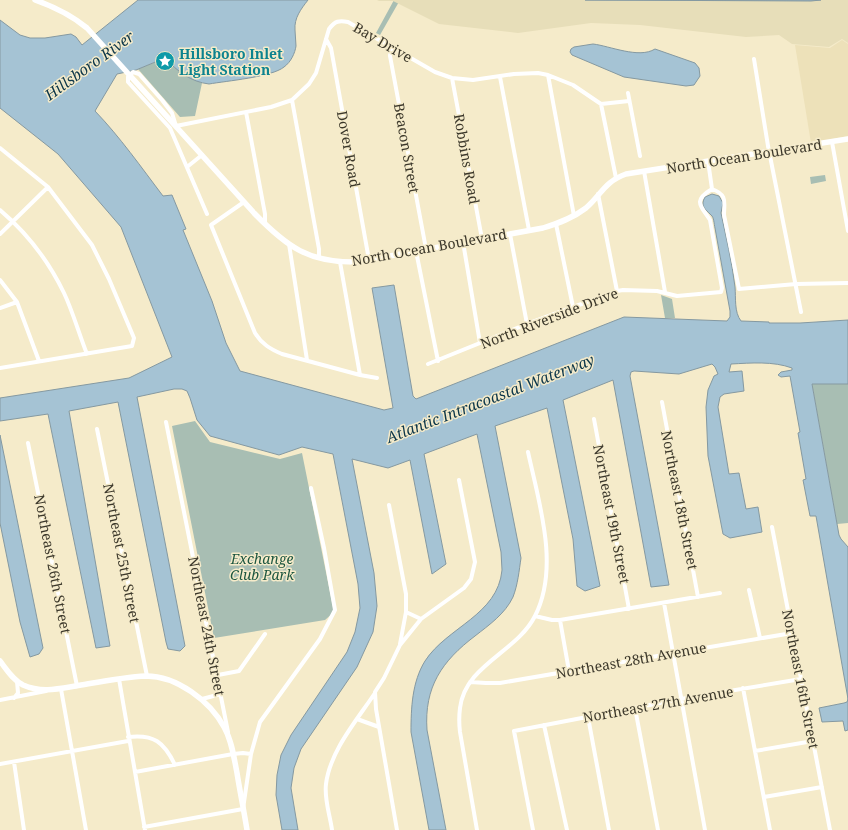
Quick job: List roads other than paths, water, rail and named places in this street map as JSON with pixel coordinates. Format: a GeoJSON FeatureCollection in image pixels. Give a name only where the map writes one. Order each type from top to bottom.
{"type":"FeatureCollection","features":[{"type":"Feature","properties":{"kind":"main road","name":"North Ocean Boulevard"},"geometry":{"type":"LineString","coordinates":[[35,0],[64,11],[76,18],[87,28],[145,90],[244,202],[281,239],[304,253],[319,258],[340,262],[370,260],[556,224],[574,216],[586,208],[598,194],[616,178],[644,171],[848,140]]}},
{"type":"Feature","properties":{"kind":"main road"},"geometry":{"type":"LineString","coordinates":[[0,661],[17,681],[32,688],[49,690],[61,689],[119,679],[147,676],[172,682],[187,689],[202,699],[217,716],[224,727],[231,744]]}},
{"type":"Feature","properties":{"kind":"main road","name":"Northeast 24th Street"},"geometry":{"type":"LineString","coordinates":[[231,744],[247,830]]}},
{"type":"Feature","properties":{"kind":"street","name":"Bay Drive"},"geometry":{"type":"LineString","coordinates":[[176,126],[271,107],[292,100],[309,84],[316,72],[329,29],[333,24],[340,20],[348,22],[435,72],[452,78],[473,80],[525,73],[548,75],[573,85],[602,104]]}},
{"type":"Feature","properties":{"kind":"street","name":"Dover Road"},"geometry":{"type":"LineString","coordinates":[[326,38],[331,48],[370,260]]}},
{"type":"Feature","properties":{"kind":"street","name":"Beacon Street"},"geometry":{"type":"LineString","coordinates":[[391,47],[390,56],[426,249]]}},
{"type":"Feature","properties":{"kind":"street"},"geometry":{"type":"LineString","coordinates":[[754,59],[770,152],[801,312]]}},
{"type":"Feature","properties":{"kind":"street"},"geometry":{"type":"LineString","coordinates":[[176,126],[172,113],[162,100],[139,74],[135,72],[131,73],[128,77],[128,82],[170,128],[207,214]]}},
{"type":"Feature","properties":{"kind":"street"},"geometry":{"type":"LineString","coordinates":[[548,75],[574,216]]}},
{"type":"Feature","properties":{"kind":"street"},"geometry":{"type":"LineString","coordinates":[[500,77],[529,230]]}},
{"type":"Feature","properties":{"kind":"street","name":"Robbins Road"},"geometry":{"type":"LineString","coordinates":[[452,78],[482,239]]}},
{"type":"Feature","properties":{"kind":"street"},"geometry":{"type":"LineString","coordinates":[[628,93],[640,156]]}},
{"type":"Feature","properties":{"kind":"street"},"geometry":{"type":"LineString","coordinates":[[292,100],[319,249],[319,258]]}},
{"type":"Feature","properties":{"kind":"street"},"geometry":{"type":"LineString","coordinates":[[616,178],[602,104],[629,101]]}},
{"type":"Feature","properties":{"kind":"street"},"geometry":{"type":"LineString","coordinates":[[246,112],[265,214],[265,224]]}},
{"type":"Feature","properties":{"kind":"street"},"geometry":{"type":"LineString","coordinates":[[832,142],[848,231]]}},
{"type":"Feature","properties":{"kind":"street"},"geometry":{"type":"LineString","coordinates":[[0,148],[48,187],[92,245],[109,279],[134,338],[132,346],[0,368]]}},
{"type":"Feature","properties":{"kind":"street"},"geometry":{"type":"LineString","coordinates":[[187,166],[202,155]]}},
{"type":"Feature","properties":{"kind":"street"},"geometry":{"type":"LineString","coordinates":[[708,161],[712,189],[718,191],[724,197],[724,215],[739,290],[796,284],[848,284]]}},
{"type":"Feature","properties":{"kind":"street"},"geometry":{"type":"LineString","coordinates":[[644,171],[665,292]]}},
{"type":"Feature","properties":{"kind":"street"},"geometry":{"type":"LineString","coordinates":[[0,234],[48,187]]}},
{"type":"Feature","properties":{"kind":"street","name":"North Riverside Drive"},"geometry":{"type":"LineString","coordinates":[[428,364],[527,324],[617,291],[665,292],[671,296],[721,292],[722,288],[710,220],[700,206],[701,199],[712,189]]}},
{"type":"Feature","properties":{"kind":"street"},"geometry":{"type":"LineString","coordinates":[[598,194],[617,291]]}},
{"type":"Feature","properties":{"kind":"street"},"geometry":{"type":"LineString","coordinates":[[244,202],[211,225],[259,340],[272,350],[282,354],[360,375],[377,378]]}},
{"type":"Feature","properties":{"kind":"street"},"geometry":{"type":"LineString","coordinates":[[0,210],[14,221],[41,255],[64,293],[87,354]]}},
{"type":"Feature","properties":{"kind":"street"},"geometry":{"type":"LineString","coordinates":[[556,224],[573,307]]}},
{"type":"Feature","properties":{"kind":"street"},"geometry":{"type":"LineString","coordinates":[[510,234],[527,324]]}},
{"type":"Feature","properties":{"kind":"street"},"geometry":{"type":"LineString","coordinates":[[463,242],[480,343]]}},
{"type":"Feature","properties":{"kind":"street"},"geometry":{"type":"LineString","coordinates":[[288,244],[307,360]]}},
{"type":"Feature","properties":{"kind":"street"},"geometry":{"type":"LineString","coordinates":[[416,251],[438,361]]}},
{"type":"Feature","properties":{"kind":"street"},"geometry":{"type":"LineString","coordinates":[[340,262],[360,375]]}},
{"type":"Feature","properties":{"kind":"street"},"geometry":{"type":"LineString","coordinates":[[0,280],[17,302],[39,361]]}},
{"type":"Feature","properties":{"kind":"street"},"geometry":{"type":"LineString","coordinates":[[0,308],[17,302]]}},
{"type":"Feature","properties":{"kind":"street","name":"Northeast 18th Street"},"geometry":{"type":"LineString","coordinates":[[662,402],[698,597]]}},
{"type":"Feature","properties":{"kind":"street","name":"Northeast 19th Street"},"geometry":{"type":"LineString","coordinates":[[594,419],[629,609]]}},
{"type":"Feature","properties":{"kind":"street","name":"Northeast 24th Street"},"geometry":{"type":"LineString","coordinates":[[166,422],[231,744]]}},
{"type":"Feature","properties":{"kind":"street","name":"Northeast 25th Street"},"geometry":{"type":"LineString","coordinates":[[97,429],[147,676]]}},
{"type":"Feature","properties":{"kind":"street","name":"Northeast 26th Street"},"geometry":{"type":"LineString","coordinates":[[28,443],[77,686]]}},
{"type":"Feature","properties":{"kind":"street"},"geometry":{"type":"LineString","coordinates":[[477,830],[460,732],[459,717],[462,699],[470,682],[486,665],[514,643],[535,616],[544,591],[547,571],[545,537],[528,452]]}},
{"type":"Feature","properties":{"kind":"street"},"geometry":{"type":"LineString","coordinates":[[332,830],[326,785],[334,754],[384,678],[400,645],[421,619],[464,588],[471,579],[474,562],[473,550],[458,480]]}},
{"type":"Feature","properties":{"kind":"street"},"geometry":{"type":"LineString","coordinates":[[119,679],[144,828],[243,809],[251,754],[260,722],[320,639],[335,610],[312,488]]}},
{"type":"Feature","properties":{"kind":"street"},"geometry":{"type":"LineString","coordinates":[[389,505],[406,594],[406,612],[400,645]]}},
{"type":"Feature","properties":{"kind":"street","name":"Northeast 16th Street"},"geometry":{"type":"LineString","coordinates":[[772,528],[830,830]]}},
{"type":"Feature","properties":{"kind":"street"},"geometry":{"type":"LineString","coordinates":[[749,590],[760,638]]}},
{"type":"Feature","properties":{"kind":"street"},"geometry":{"type":"LineString","coordinates":[[535,616],[552,620],[560,620],[720,593]]}},
{"type":"Feature","properties":{"kind":"street"},"geometry":{"type":"LineString","coordinates":[[664,603],[705,830]]}},
{"type":"Feature","properties":{"kind":"street"},"geometry":{"type":"LineString","coordinates":[[406,612],[421,619]]}},
{"type":"Feature","properties":{"kind":"street"},"geometry":{"type":"LineString","coordinates":[[560,620],[569,671]]}},
{"type":"Feature","properties":{"kind":"street","name":"Northeast 28th Avenue"},"geometry":{"type":"LineString","coordinates":[[470,682],[486,684],[500,683],[792,633]]}},
{"type":"Feature","properties":{"kind":"street"},"geometry":{"type":"LineString","coordinates":[[218,675],[239,671],[265,634]]}},
{"type":"Feature","properties":{"kind":"street","name":"Northeast 27th Avenue"},"geometry":{"type":"LineString","coordinates":[[533,830],[514,731],[681,699],[801,679]]}},
{"type":"Feature","properties":{"kind":"street"},"geometry":{"type":"LineString","coordinates":[[14,698],[18,693],[17,681]]}},
{"type":"Feature","properties":{"kind":"street"},"geometry":{"type":"LineString","coordinates":[[743,688],[770,830]]}},
{"type":"Feature","properties":{"kind":"street"},"geometry":{"type":"LineString","coordinates":[[61,689],[86,830]]}},
{"type":"Feature","properties":{"kind":"street"},"geometry":{"type":"LineString","coordinates":[[0,700],[49,690]]}},
{"type":"Feature","properties":{"kind":"street"},"geometry":{"type":"LineString","coordinates":[[375,692],[376,709],[397,830]]}},
{"type":"Feature","properties":{"kind":"street"},"geometry":{"type":"LineString","coordinates":[[202,699],[221,694]]}},
{"type":"Feature","properties":{"kind":"street"},"geometry":{"type":"LineString","coordinates":[[635,708],[658,830]]}},
{"type":"Feature","properties":{"kind":"street"},"geometry":{"type":"LineString","coordinates":[[588,717],[609,830]]}},
{"type":"Feature","properties":{"kind":"street"},"geometry":{"type":"LineString","coordinates":[[357,719],[379,727]]}},
{"type":"Feature","properties":{"kind":"street"},"geometry":{"type":"LineString","coordinates":[[544,725],[567,830]]}},
{"type":"Feature","properties":{"kind":"street"},"geometry":{"type":"LineString","coordinates":[[0,764],[128,739],[148,737],[161,743],[169,752],[175,765]]}},
{"type":"Feature","properties":{"kind":"street"},"geometry":{"type":"LineString","coordinates":[[755,751],[813,742]]}},
{"type":"Feature","properties":{"kind":"street"},"geometry":{"type":"LineString","coordinates":[[135,772],[233,754],[251,754]]}},
{"type":"Feature","properties":{"kind":"street"},"geometry":{"type":"LineString","coordinates":[[14,762],[24,830]]}},
{"type":"Feature","properties":{"kind":"street"},"geometry":{"type":"LineString","coordinates":[[764,797],[822,787]]}},
{"type":"Feature","properties":{"kind":"water"},"geometry":{"type":"Polygon","coordinates":[[[138,0],[308,0],[297,18],[295,26],[296,46],[294,54],[291,60],[284,67],[259,76],[209,84],[190,78],[174,67],[165,58],[136,70],[117,74],[95,111],[122,142],[163,196],[172,195],[186,229],[183,230],[212,301],[226,343],[240,371],[384,410],[393,408],[372,288],[394,285],[413,396],[416,399],[624,317],[727,321],[730,317],[730,311],[714,221],[703,205],[705,197],[712,194],[719,196],[723,203],[721,213],[734,278],[736,309],[741,321],[800,323],[848,320],[848,384],[812,384],[839,535],[848,547],[848,699],[816,516],[810,516],[803,480],[806,479],[798,433],[800,432],[790,376],[781,377],[778,375],[781,372],[792,370],[792,368],[770,363],[731,364],[729,372],[742,371],[744,391],[724,394],[720,397],[718,407],[729,474],[739,473],[746,509],[758,507],[762,532],[730,538],[723,534],[708,456],[706,407],[708,390],[714,376],[718,374],[715,367],[712,364],[679,374],[631,372],[630,376],[669,585],[651,587],[613,380],[563,400],[600,586],[585,591],[577,586],[573,539],[547,408],[495,426],[521,558],[516,587],[513,597],[506,609],[453,655],[438,676],[432,688],[427,715],[427,730],[446,830],[429,830],[411,732],[411,714],[417,678],[425,661],[434,649],[482,610],[498,585],[502,570],[501,552],[477,434],[424,454],[446,564],[432,574],[410,460],[388,468],[352,459],[374,573],[377,606],[373,632],[357,667],[301,749],[294,768],[291,788],[298,830],[282,830],[276,795],[277,775],[281,755],[291,735],[347,652],[355,632],[360,608],[358,584],[333,454],[302,447],[279,455],[210,436],[197,420],[187,391],[182,389],[174,389],[137,397],[185,646],[180,651],[168,649],[166,642],[118,402],[69,411],[110,646],[96,648],[48,414],[0,421],[0,398],[129,378],[172,357],[121,227],[58,154],[0,108],[0,20],[20,35],[30,38],[45,38],[71,34],[76,37],[82,45],[138,0]]]}},
{"type":"Feature","properties":{"kind":"water"},"geometry":{"type":"Polygon","coordinates":[[[585,0],[821,0],[811,1],[585,0]]]}},
{"type":"Feature","properties":{"kind":"water"},"geometry":{"type":"Polygon","coordinates":[[[593,44],[641,53],[655,49],[695,63],[699,68],[700,76],[694,85],[686,86],[624,77],[572,55],[570,52],[574,47],[593,44]]]}},
{"type":"Feature","properties":{"kind":"water"},"geometry":{"type":"Polygon","coordinates":[[[0,435],[43,648],[39,654],[30,657],[20,622],[0,523],[0,435]]]}},
{"type":"Feature","properties":{"kind":"water"},"geometry":{"type":"Polygon","coordinates":[[[848,699],[848,730],[845,731],[843,721],[822,722],[819,708],[844,703],[847,702],[848,699]]]}},
{"type":"Feature","properties":{"kind":"place","name":"Hillsboro Inlet Light Station"},"geometry":{"type":"Point","coordinates":[165,61]}},
{"type":"Feature","properties":{"kind":"water label","name":"Hillsboro River"},"geometry":{"type":"Point","coordinates":[89,65]}},
{"type":"Feature","properties":{"kind":"water label","name":"Atlantic Intracoastal Waterway"},"geometry":{"type":"Point","coordinates":[490,398]}},
{"type":"Feature","properties":{"kind":"park label","name":"Exchange Club Park"},"geometry":{"type":"Point","coordinates":[262,566]}}]}
